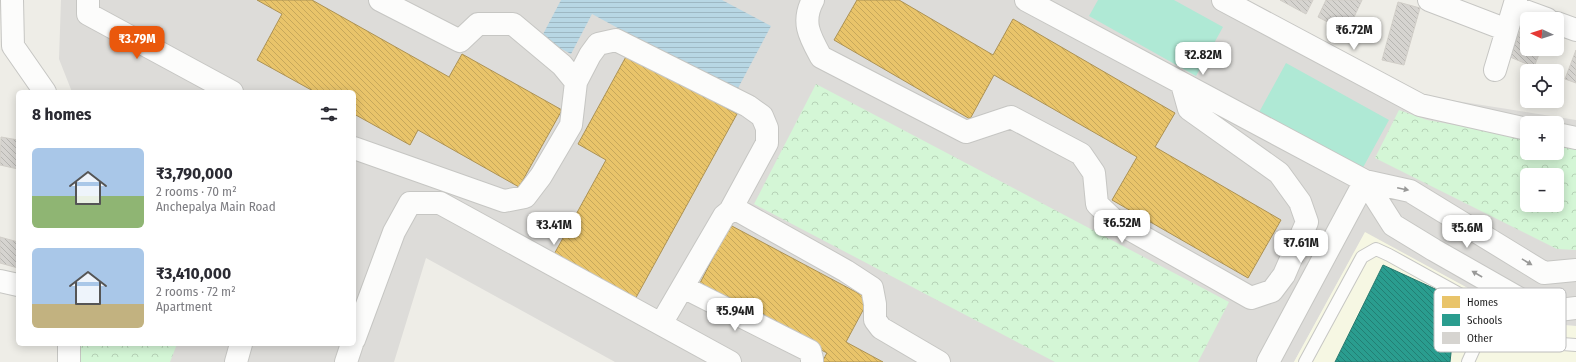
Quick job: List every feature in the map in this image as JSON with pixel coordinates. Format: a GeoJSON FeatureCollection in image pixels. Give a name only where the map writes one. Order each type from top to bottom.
{"type":"FeatureCollection","features":[{"type":"Feature","properties":{"kind":"street"},"geometry":{"type":"LineString","coordinates":[[12,0],[7,43],[43,90]]}},
{"type":"Feature","properties":{"kind":"street"},"geometry":{"type":"LineString","coordinates":[[88,0],[88,14],[228,90]]}},
{"type":"Feature","properties":{"kind":"street"},"geometry":{"type":"LineString","coordinates":[[380,0],[460,41],[478,24],[513,24],[562,65],[576,82]]}},
{"type":"Feature","properties":{"kind":"street"},"geometry":{"type":"LineString","coordinates":[[813,0],[807,11],[809,35],[821,57],[966,132],[1011,117],[1081,154],[1094,173],[1097,204],[1115,221],[1251,298],[1272,291],[1284,275],[1307,222],[1300,202],[1279,173],[1189,108],[1182,84]]}},
{"type":"Feature","properties":{"kind":"street"},"geometry":{"type":"LineString","coordinates":[[1026,0],[1364,181],[1410,191],[1544,273],[1576,270]]}},
{"type":"Feature","properties":{"kind":"street"},"geometry":{"type":"LineString","coordinates":[[1223,0],[1420,105],[1520,127]]}},
{"type":"Feature","properties":{"kind":"street"},"geometry":{"type":"LineString","coordinates":[[1429,0],[1507,30]]}},
{"type":"Feature","properties":{"kind":"street"},"geometry":{"type":"LineString","coordinates":[[1495,70],[1515,4],[1532,12]]}},
{"type":"Feature","properties":{"kind":"street"},"geometry":{"type":"LineString","coordinates":[[1564,26],[1576,30]]}},
{"type":"Feature","properties":{"kind":"street"},"geometry":{"type":"LineString","coordinates":[[356,149],[504,201],[525,197],[541,176],[571,125],[576,82],[590,55],[598,44],[616,40],[748,106],[762,116],[767,128],[767,143],[730,211],[724,216],[661,324]]}},
{"type":"Feature","properties":{"kind":"street"},"geometry":{"type":"LineString","coordinates":[[1564,135],[1576,138]]}},
{"type":"Feature","properties":{"kind":"street"},"geometry":{"type":"LineString","coordinates":[[1364,181],[1393,225],[1502,288]]}},
{"type":"Feature","properties":{"kind":"street"},"geometry":{"type":"LineString","coordinates":[[1268,362],[1364,181]]}},
{"type":"Feature","properties":{"kind":"street"},"geometry":{"type":"LineString","coordinates":[[356,335],[394,232],[410,203],[440,203],[730,362]]}},
{"type":"Feature","properties":{"kind":"street"},"geometry":{"type":"LineString","coordinates":[[730,211],[739,211],[846,271],[872,288],[875,304],[875,320],[881,328],[939,362]]}},
{"type":"Feature","properties":{"kind":"street"},"geometry":{"type":"LineString","coordinates":[[0,281],[16,285]]}},
{"type":"Feature","properties":{"kind":"street"},"geometry":{"type":"LineString","coordinates":[[683,287],[810,351],[812,362]]}},
{"type":"Feature","properties":{"kind":"street"},"geometry":{"type":"LineString","coordinates":[[1566,309],[1576,308]]}},
{"type":"Feature","properties":{"kind":"street"},"geometry":{"type":"LineString","coordinates":[[69,346],[69,362]]}},
{"type":"Feature","properties":{"kind":"street"},"geometry":{"type":"LineString","coordinates":[[236,362],[240,346]]}},
{"type":"Feature","properties":{"kind":"street"},"geometry":{"type":"LineString","coordinates":[[346,362],[351,346]]}},
{"type":"Feature","properties":{"kind":"lane"},"geometry":{"type":"LineString","coordinates":[[1305,362],[1362,257],[1376,249],[1449,288]]}},
{"type":"Feature","properties":{"kind":"lane"},"geometry":{"type":"LineString","coordinates":[[1566,344],[1576,345]]}},
{"type":"Feature","properties":{"kind":"lane"},"geometry":{"type":"LineString","coordinates":[[1468,362],[1473,352]]}},
{"type":"Feature","properties":{"kind":"shaded area"},"geometry":{"type":"Polygon","coordinates":[[[61,0],[1232,0],[1419,95],[1551,116],[1520,116],[1520,160],[1564,160],[1564,118],[1576,120],[1576,326],[1566,325],[1566,288],[1467,288],[1365,233],[1294,362],[615,362],[426,258],[394,362],[80,362],[80,346],[356,346],[356,90],[71,90],[59,59],[61,0]]]}},
{"type":"Feature","properties":{"kind":"shaded area"},"geometry":{"type":"Polygon","coordinates":[[[1365,232],[1468,288],[1434,288],[1434,352],[1566,352],[1566,325],[1576,326],[1576,362],[1294,362],[1365,232]]]}},
{"type":"Feature","properties":{"kind":"green space"},"geometry":{"type":"Polygon","coordinates":[[[1098,0],[1174,0],[1223,27],[1196,76],[1089,16],[1098,0]]]}},
{"type":"Feature","properties":{"kind":"green space"},"geometry":{"type":"Polygon","coordinates":[[[1286,63],[1389,120],[1360,173],[1257,116],[1286,63]]]}},
{"type":"Feature","properties":{"kind":"green space"},"geometry":{"type":"Polygon","coordinates":[[[816,84],[1229,302],[1198,362],[1055,362],[754,204],[816,84]]]}},
{"type":"Feature","properties":{"kind":"green space"},"geometry":{"type":"Polygon","coordinates":[[[1399,110],[1427,120],[1520,137],[1520,160],[1564,160],[1564,144],[1576,146],[1576,250],[1557,249],[1375,158],[1399,110]]]}},
{"type":"Feature","properties":{"kind":"green space"},"geometry":{"type":"Polygon","coordinates":[[[80,346],[176,346],[170,362],[80,362],[80,346]]]}},
{"type":"Feature","properties":{"kind":"water"},"geometry":{"type":"Polygon","coordinates":[[[561,0],[722,0],[771,26],[736,92],[592,14],[571,54],[541,38],[561,0]]]}},
{"type":"Feature","properties":{"kind":"building: Homes"},"geometry":{"type":"Polygon","coordinates":[[[257,0],[312,0],[449,77],[462,54],[562,110],[519,187],[418,130],[410,145],[356,115],[356,90],[311,90],[257,60],[282,14],[257,0]]]}},
{"type":"Feature","properties":{"kind":"building: Homes"},"geometry":{"type":"Polygon","coordinates":[[[857,0],[899,0],[993,55],[1013,19],[1175,113],[1155,147],[1281,220],[1248,278],[1112,200],[1137,157],[994,75],[970,119],[834,40],[857,0]]]}},
{"type":"Feature","properties":{"kind":"building: Homes"},"geometry":{"type":"Polygon","coordinates":[[[628,53],[737,114],[633,303],[552,258],[606,160],[578,144],[628,53]]]}},
{"type":"Feature","properties":{"kind":"building: Homes"},"geometry":{"type":"Polygon","coordinates":[[[730,225],[869,299],[846,342],[883,362],[822,362],[827,353],[699,285],[730,225]]]}},
{"type":"Feature","properties":{"kind":"building: Schools"},"geometry":{"type":"Polygon","coordinates":[[[1383,265],[1434,288],[1434,352],[1451,352],[1450,362],[1335,362],[1383,265]]]}},
{"type":"Feature","properties":{"kind":"building: Other"},"geometry":{"type":"Polygon","coordinates":[[[1280,0],[1313,0],[1306,14],[1280,0]]]}},
{"type":"Feature","properties":{"kind":"building: Other"},"geometry":{"type":"Polygon","coordinates":[[[1326,0],[1362,0],[1347,32],[1318,17],[1326,0]]]}},
{"type":"Feature","properties":{"kind":"building: Other"},"geometry":{"type":"Polygon","coordinates":[[[1398,2],[1420,8],[1404,65],[1382,60],[1398,2]]]}},
{"type":"Feature","properties":{"kind":"building: Other"},"geometry":{"type":"Polygon","coordinates":[[[1520,31],[1520,56],[1538,56],[1535,64],[1527,64],[1510,57],[1520,31]]]}},
{"type":"Feature","properties":{"kind":"building: Other"},"geometry":{"type":"Polygon","coordinates":[[[1576,50],[1576,83],[1565,79],[1576,50]]]}},
{"type":"Feature","properties":{"kind":"building: Other"},"geometry":{"type":"Polygon","coordinates":[[[1,137],[16,140],[16,169],[0,165],[1,137]]]}},
{"type":"Feature","properties":{"kind":"building: Other"},"geometry":{"type":"Polygon","coordinates":[[[0,237],[16,241],[16,267],[0,263],[0,237]]]}}]}
